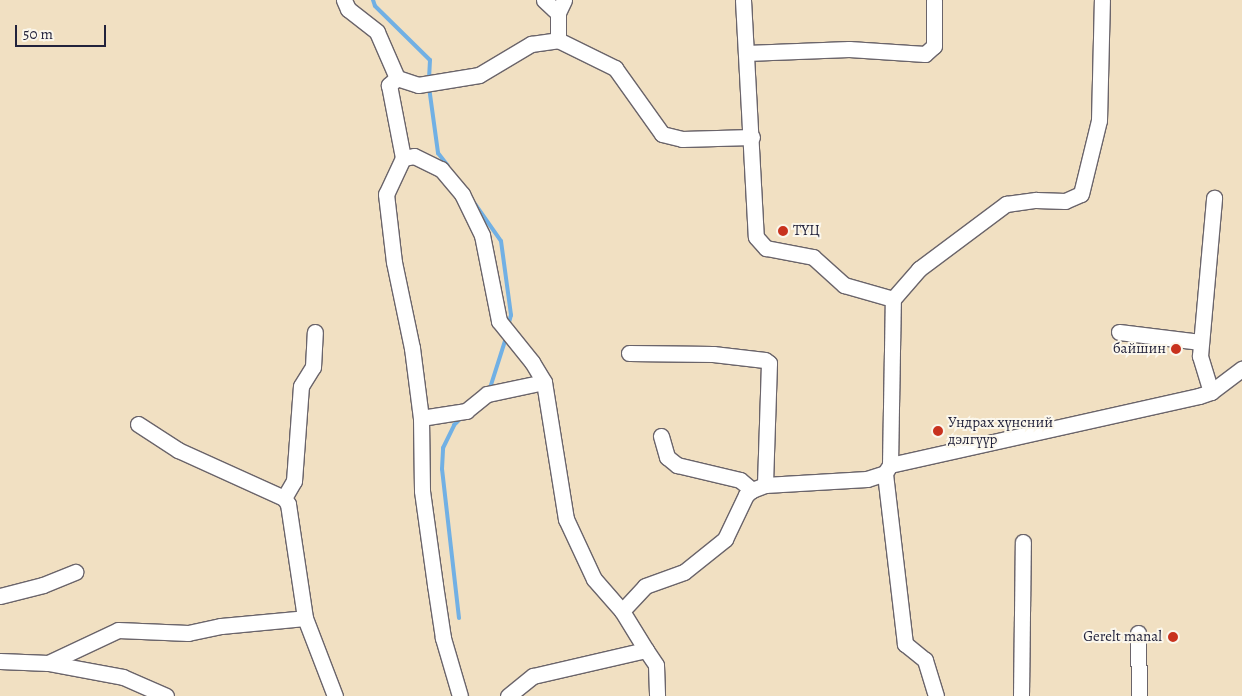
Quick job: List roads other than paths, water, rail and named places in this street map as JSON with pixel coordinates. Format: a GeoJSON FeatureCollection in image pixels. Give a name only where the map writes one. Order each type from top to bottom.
{"type":"FeatureCollection","features":[{"type":"Feature","properties":{"kind":"street"},"geometry":{"type":"LineString","coordinates":[[344,0],[348,8],[376,32],[398,78],[418,85],[479,74],[531,44],[558,40],[615,68],[662,134],[682,138],[752,137]]}},
{"type":"Feature","properties":{"kind":"street"},"geometry":{"type":"LineString","coordinates":[[544,0],[561,6],[558,40]]}},
{"type":"Feature","properties":{"kind":"street"},"geometry":{"type":"LineString","coordinates":[[743,0],[756,237],[760,244],[813,257],[844,285],[893,299]]}},
{"type":"Feature","properties":{"kind":"street"},"geometry":{"type":"LineString","coordinates":[[746,53],[849,49],[925,54],[934,46],[934,0]]}},
{"type":"Feature","properties":{"kind":"street"},"geometry":{"type":"LineString","coordinates":[[936,696],[925,660],[905,644],[888,469],[893,299],[919,269],[1006,204],[1036,200],[1065,201],[1081,194],[1099,120],[1102,0]]}},
{"type":"Feature","properties":{"kind":"street"},"geometry":{"type":"LineString","coordinates":[[398,78],[389,85],[403,158],[386,194],[421,418],[422,490],[443,638],[460,696]]}},
{"type":"Feature","properties":{"kind":"street"},"geometry":{"type":"LineString","coordinates":[[403,158],[414,156],[441,169],[462,194],[482,235],[499,321],[532,362],[544,382],[566,519],[594,579],[622,611],[656,665],[657,696]]}},
{"type":"Feature","properties":{"kind":"street"},"geometry":{"type":"LineString","coordinates":[[1211,392],[1200,356],[1200,342],[1214,198]]}},
{"type":"Feature","properties":{"kind":"street"},"geometry":{"type":"LineString","coordinates":[[284,498],[294,481],[301,386],[313,367],[315,332]]}},
{"type":"Feature","properties":{"kind":"street"},"geometry":{"type":"LineString","coordinates":[[1119,332],[1200,342]]}},
{"type":"Feature","properties":{"kind":"street"},"geometry":{"type":"LineString","coordinates":[[629,353],[713,354],[765,360],[769,363],[758,488]]}},
{"type":"Feature","properties":{"kind":"street"},"geometry":{"type":"LineString","coordinates":[[622,611],[645,586],[684,572],[725,538],[746,495],[758,488],[867,479],[888,469],[1211,392],[1242,369]]}},
{"type":"Feature","properties":{"kind":"street"},"geometry":{"type":"LineString","coordinates":[[421,418],[466,411],[487,394],[544,382]]}},
{"type":"Feature","properties":{"kind":"street"},"geometry":{"type":"LineString","coordinates":[[138,424],[178,450],[284,498],[288,504],[305,618],[335,696]]}},
{"type":"Feature","properties":{"kind":"street"},"geometry":{"type":"LineString","coordinates":[[660,436],[667,458],[676,465],[740,480],[758,488]]}},
{"type":"Feature","properties":{"kind":"street"},"geometry":{"type":"LineString","coordinates":[[1021,696],[1023,542]]}},
{"type":"Feature","properties":{"kind":"street"},"geometry":{"type":"LineString","coordinates":[[0,596],[43,585],[75,572]]}},
{"type":"Feature","properties":{"kind":"street"},"geometry":{"type":"LineString","coordinates":[[48,663],[118,630],[188,633],[221,626],[305,618]]}},
{"type":"Feature","properties":{"kind":"street"},"geometry":{"type":"LineString","coordinates":[[1138,633],[1139,696]]}},
{"type":"Feature","properties":{"kind":"street"},"geometry":{"type":"LineString","coordinates":[[508,696],[532,676],[646,650]]}},
{"type":"Feature","properties":{"kind":"street"},"geometry":{"type":"LineString","coordinates":[[0,661],[48,663],[123,677],[166,696]]}},
{"type":"Feature","properties":{"kind":"waterway"},"geometry":{"type":"LineString","coordinates":[[373,0],[375,6],[430,60],[429,80]]}},
{"type":"Feature","properties":{"kind":"waterway"},"geometry":{"type":"LineString","coordinates":[[429,87],[438,153],[448,166]]}},
{"type":"Feature","properties":{"kind":"waterway"},"geometry":{"type":"LineString","coordinates":[[475,204],[501,241],[511,315],[508,326]]}},
{"type":"Feature","properties":{"kind":"waterway"},"geometry":{"type":"LineString","coordinates":[[490,388],[506,338]]}},
{"type":"Feature","properties":{"kind":"waterway"},"geometry":{"type":"LineString","coordinates":[[459,618],[442,469],[443,448],[454,425],[463,416]]}},
{"type":"Feature","properties":{"kind":"place","name":"ТҮЦ"},"geometry":{"type":"Point","coordinates":[783,231]}},
{"type":"Feature","properties":{"kind":"place","name":"байшин"},"geometry":{"type":"Point","coordinates":[1176,349]}},
{"type":"Feature","properties":{"kind":"place","name":"Ундрах хүнсний дэлгүүр"},"geometry":{"type":"Point","coordinates":[938,431]}},
{"type":"Feature","properties":{"kind":"place","name":"Gerelt manal"},"geometry":{"type":"Point","coordinates":[1173,637]}}]}
